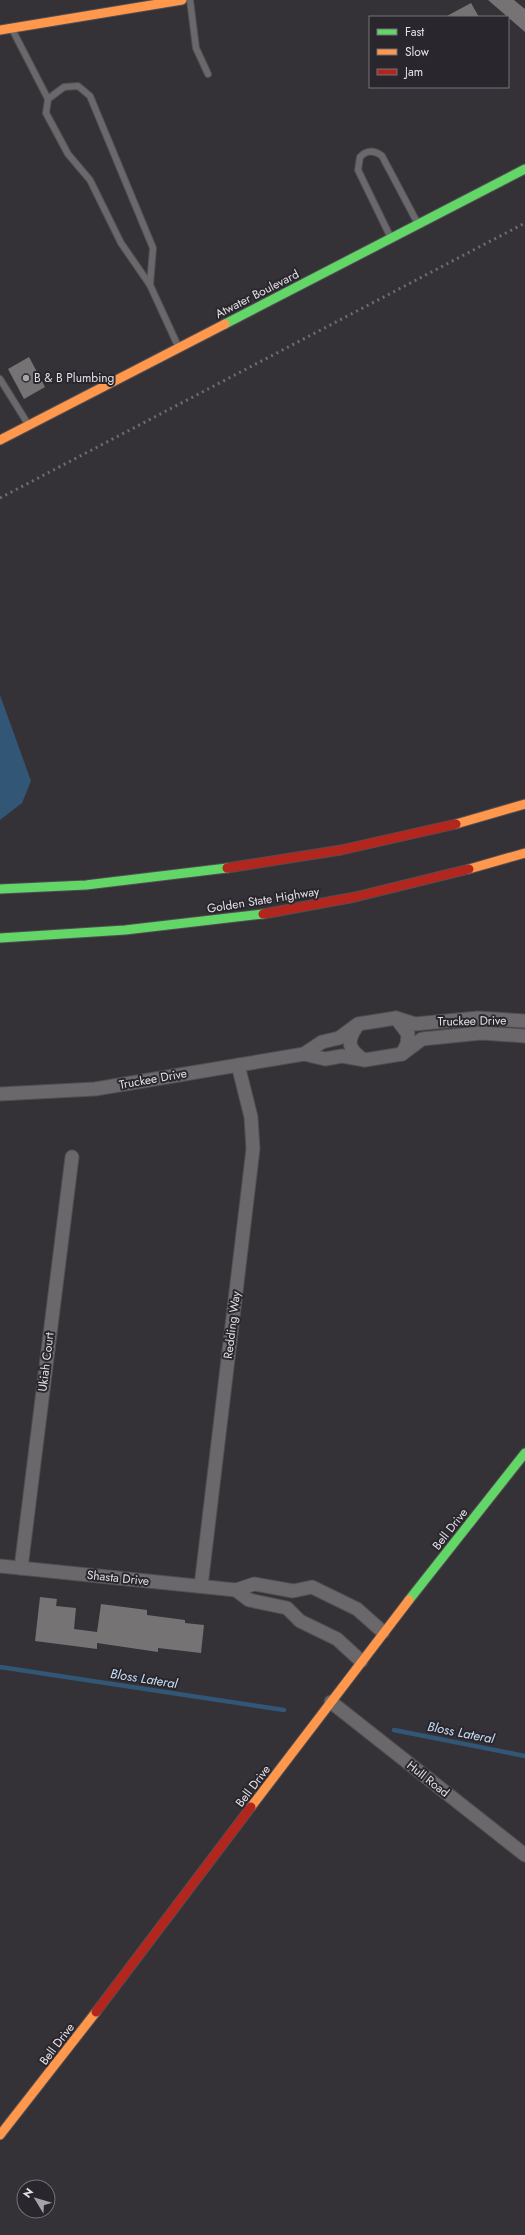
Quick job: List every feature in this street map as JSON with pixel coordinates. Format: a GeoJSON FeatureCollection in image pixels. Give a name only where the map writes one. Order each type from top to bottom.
{"type":"FeatureCollection","features":[{"type":"Feature","properties":{"kind":"main road"},"geometry":{"type":"LineString","coordinates":[[0,30],[182,0]]}},
{"type":"Feature","properties":{"kind":"main road","name":"Atwater Boulevard"},"geometry":{"type":"LineString","coordinates":[[0,440],[525,168]]}},
{"type":"Feature","properties":{"kind":"main road"},"geometry":{"type":"LineString","coordinates":[[0,889],[92,885],[177,876],[285,860],[379,842],[525,804]]}},
{"type":"Feature","properties":{"kind":"main road","name":"Golden State Highway"},"geometry":{"type":"LineString","coordinates":[[0,938],[85,935],[237,918],[332,902],[452,874],[525,853]]}},
{"type":"Feature","properties":{"kind":"main road","name":"Bell Drive"},"geometry":{"type":"LineString","coordinates":[[0,2135],[49,2074],[383,1632],[525,1452]]}},
{"type":"Feature","properties":{"kind":"street","name":"Truckee Drive"},"geometry":{"type":"LineString","coordinates":[[304,1054],[322,1042],[339,1038],[358,1024],[396,1018],[415,1024],[478,1018],[525,1021]]}},
{"type":"Feature","properties":{"kind":"street"},"geometry":{"type":"LineString","coordinates":[[396,1018],[408,1034],[407,1044],[402,1054]]}},
{"type":"Feature","properties":{"kind":"street"},"geometry":{"type":"LineString","coordinates":[[504,1034],[507,1020]]}},
{"type":"Feature","properties":{"kind":"street"},"geometry":{"type":"LineString","coordinates":[[358,1024],[351,1034],[350,1045],[353,1052],[365,1060]]}},
{"type":"Feature","properties":{"kind":"street","name":"Truckee Drive"},"geometry":{"type":"LineString","coordinates":[[0,1094],[95,1089],[304,1054],[324,1059],[342,1056],[365,1060],[402,1054],[422,1039],[481,1033],[525,1036]]}},
{"type":"Feature","properties":{"kind":"street","name":"Redding Way"},"geometry":{"type":"LineString","coordinates":[[201,1586],[253,1150],[251,1117],[238,1065]]}},
{"type":"Feature","properties":{"kind":"street","name":"Ukiah Court"},"geometry":{"type":"LineString","coordinates":[[21,1568],[72,1157]]}},
{"type":"Feature","properties":{"kind":"street","name":"Shasta Drive"},"geometry":{"type":"LineString","coordinates":[[0,1566],[236,1590],[254,1584],[293,1591],[312,1587],[357,1609],[383,1632]]}},
{"type":"Feature","properties":{"kind":"street","name":"Shasta Drive"},"geometry":{"type":"LineString","coordinates":[[236,1590],[249,1600],[287,1608]]}},
{"type":"Feature","properties":{"kind":"street"},"geometry":{"type":"LineString","coordinates":[[293,1591],[286,1599],[287,1608],[300,1621],[337,1639],[361,1661]]}},
{"type":"Feature","properties":{"kind":"street","name":"Hull Road"},"geometry":{"type":"LineString","coordinates":[[331,1702],[525,1855]]}},
{"type":"Feature","properties":{"kind":"lane"},"geometry":{"type":"LineString","coordinates":[[190,0],[196,48],[208,74]]}},
{"type":"Feature","properties":{"kind":"lane"},"geometry":{"type":"LineString","coordinates":[[12,28],[48,99],[46,113],[68,154],[90,180],[121,243],[150,285],[179,348]]}},
{"type":"Feature","properties":{"kind":"lane"},"geometry":{"type":"LineString","coordinates":[[48,99],[64,87],[78,86],[90,96],[153,248],[150,285]]}},
{"type":"Feature","properties":{"kind":"lane"},"geometry":{"type":"LineString","coordinates":[[391,238],[358,170],[360,158],[368,151],[372,151],[382,156],[418,224]]}},
{"type":"Feature","properties":{"kind":"lane"},"geometry":{"type":"LineString","coordinates":[[1,382],[29,425]]}},
{"type":"Feature","properties":{"kind":"water"},"geometry":{"type":"Polygon","coordinates":[[[0,695],[31,781],[22,803],[0,820],[0,695]]]}},
{"type":"Feature","properties":{"kind":"building"},"geometry":{"type":"Polygon","coordinates":[[[488,0],[514,0],[525,9],[525,32],[509,18],[509,16],[506,16],[488,0]]]}},
{"type":"Feature","properties":{"kind":"building"},"geometry":{"type":"Polygon","coordinates":[[[471,3],[478,16],[447,16],[471,3]]]}},
{"type":"Feature","properties":{"kind":"building","name":"B & B Plumbing"},"geometry":{"type":"Polygon","coordinates":[[[29,357],[45,387],[24,399],[8,369],[29,357]]]}},
{"type":"Feature","properties":{"kind":"building"},"geometry":{"type":"Polygon","coordinates":[[[40,1597],[57,1599],[56,1606],[76,1608],[74,1629],[97,1632],[101,1604],[147,1610],[147,1615],[185,1620],[185,1623],[204,1625],[201,1653],[158,1648],[158,1652],[97,1643],[97,1649],[35,1641],[40,1597]]]}},
{"type":"Feature","properties":{"kind":"waterway","name":"Bloss Lateral"},"geometry":{"type":"LineString","coordinates":[[0,1667],[284,1710]]}},
{"type":"Feature","properties":{"kind":"waterway","name":"Bloss Lateral"},"geometry":{"type":"LineString","coordinates":[[394,1730],[525,1756]]}},
{"type":"Feature","properties":{"kind":"railway"},"geometry":{"type":"LineString","coordinates":[[0,498],[525,223]]}},
{"type":"Feature","properties":{"kind":"traffic: fast"},"geometry":{"type":"LineString","coordinates":[[225,324],[525,169]]}},
{"type":"Feature","properties":{"kind":"traffic: fast"},"geometry":{"type":"LineString","coordinates":[[0,889],[86,885],[227,868]]}},
{"type":"Feature","properties":{"kind":"traffic: fast"},"geometry":{"type":"LineString","coordinates":[[0,938],[125,930],[263,914]]}},
{"type":"Feature","properties":{"kind":"traffic: fast"},"geometry":{"type":"LineString","coordinates":[[409,1600],[525,1453]]}},
{"type":"Feature","properties":{"kind":"traffic: slow"},"geometry":{"type":"LineString","coordinates":[[0,30],[182,0]]}},
{"type":"Feature","properties":{"kind":"traffic: slow"},"geometry":{"type":"LineString","coordinates":[[0,440],[225,324]]}},
{"type":"Feature","properties":{"kind":"traffic: slow"},"geometry":{"type":"LineString","coordinates":[[456,824],[525,804]]}},
{"type":"Feature","properties":{"kind":"traffic: slow"},"geometry":{"type":"LineString","coordinates":[[469,869],[525,853]]}},
{"type":"Feature","properties":{"kind":"traffic: slow"},"geometry":{"type":"LineString","coordinates":[[251,1807],[409,1600]]}},
{"type":"Feature","properties":{"kind":"traffic: slow"},"geometry":{"type":"LineString","coordinates":[[0,2135],[96,2012]]}},
{"type":"Feature","properties":{"kind":"traffic: jam"},"geometry":{"type":"LineString","coordinates":[[227,868],[341,850],[456,824]]}},
{"type":"Feature","properties":{"kind":"traffic: jam"},"geometry":{"type":"LineString","coordinates":[[263,914],[355,897],[469,869]]}},
{"type":"Feature","properties":{"kind":"traffic: jam"},"geometry":{"type":"LineString","coordinates":[[96,2012],[251,1807]]}},
{"type":"Feature","properties":{"kind":"place","name":"B & B Plumbing"},"geometry":{"type":"Point","coordinates":[26,378]}}]}
